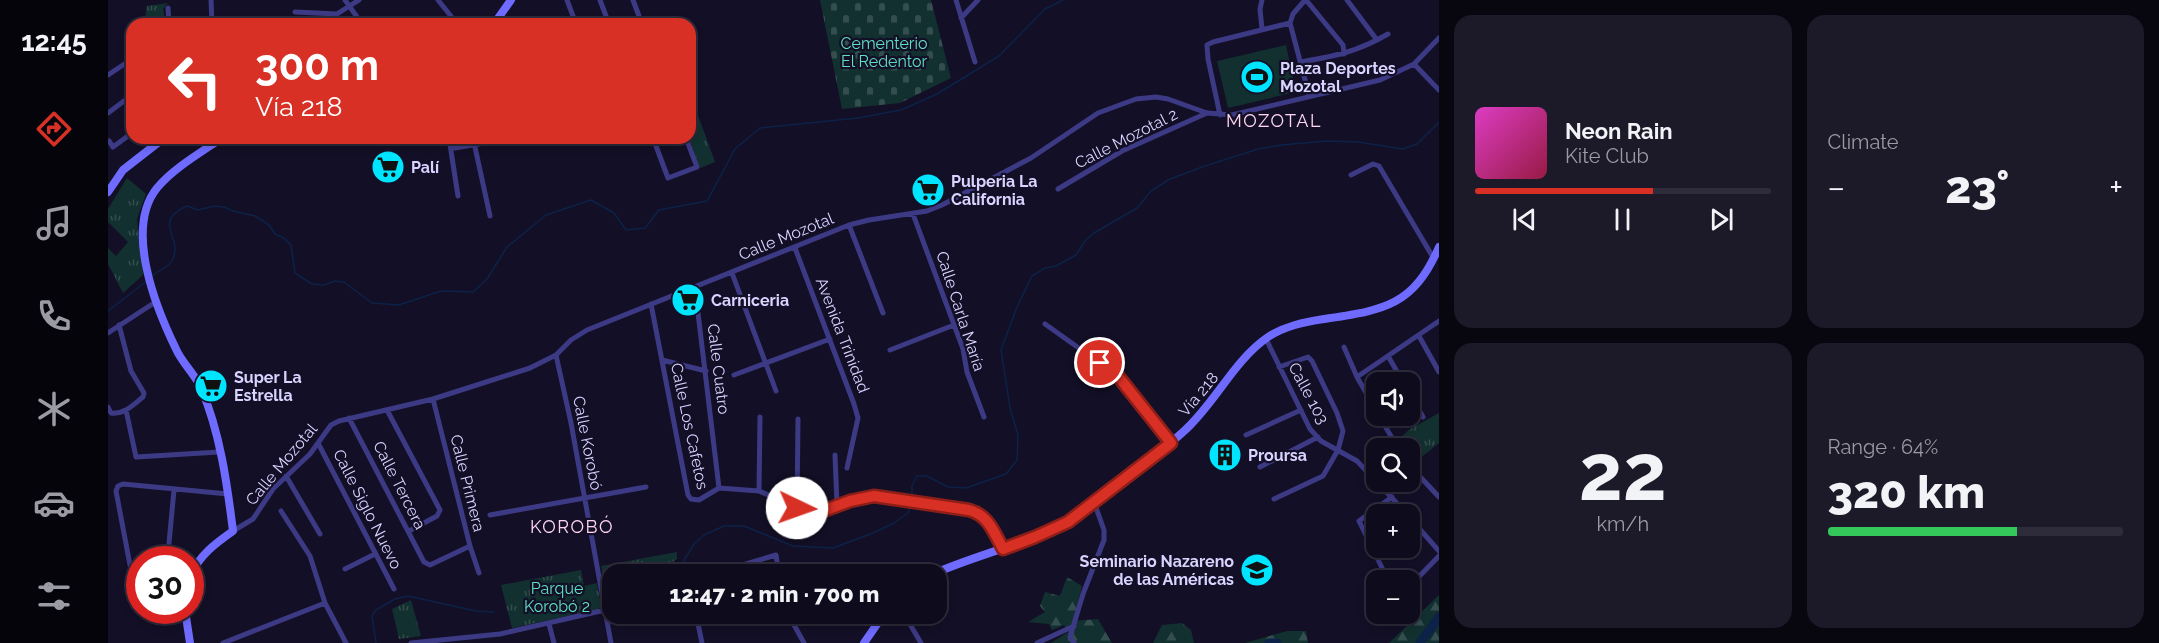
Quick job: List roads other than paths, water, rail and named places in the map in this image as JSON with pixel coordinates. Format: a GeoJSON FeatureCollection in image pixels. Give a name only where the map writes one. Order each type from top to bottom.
{"type":"FeatureCollection","features":[{"type":"Feature","properties":{"kind":"main road"},"geometry":{"type":"LineString","coordinates":[[498,18],[509,2]]}},
{"type":"Feature","properties":{"kind":"main road"},"geometry":{"type":"LineString","coordinates":[[109,188],[123,170],[151,144]]}},
{"type":"Feature","properties":{"kind":"main road"},"geometry":{"type":"LineString","coordinates":[[214,144],[167,178],[150,198],[144,212],[142,242],[147,274],[157,301],[177,351],[200,385],[208,408],[228,494],[233,531]]}},
{"type":"Feature","properties":{"kind":"main road","name":"Vía 218"},"geometry":{"type":"LineString","coordinates":[[947,569],[1035,537],[1068,522],[1171,443],[1199,418],[1248,355],[1266,339],[1278,331],[1305,322],[1388,307],[1408,294],[1427,272],[1439,247]]}},
{"type":"Feature","properties":{"kind":"main road","name":"Calle Mozotal"},"geometry":{"type":"LineString","coordinates":[[204,558],[215,544],[233,531]]}},
{"type":"Feature","properties":{"kind":"main road"},"geometry":{"type":"LineString","coordinates":[[187,624],[190,643]]}},
{"type":"Feature","properties":{"kind":"main road"},"geometry":{"type":"LineString","coordinates":[[864,643],[877,624]]}},
{"type":"Feature","properties":{"kind":"street"},"geometry":{"type":"LineString","coordinates":[[211,0],[212,18]]}},
{"type":"Feature","properties":{"kind":"street"},"geometry":{"type":"LineString","coordinates":[[345,0],[357,18]]}},
{"type":"Feature","properties":{"kind":"street"},"geometry":{"type":"LineString","coordinates":[[295,12],[332,15],[359,0]]}},
{"type":"Feature","properties":{"kind":"street"},"geometry":{"type":"LineString","coordinates":[[438,0],[452,18]]}},
{"type":"Feature","properties":{"kind":"street"},"geometry":{"type":"LineString","coordinates":[[567,0],[574,18]]}},
{"type":"Feature","properties":{"kind":"street"},"geometry":{"type":"LineString","coordinates":[[600,0],[607,18]]}},
{"type":"Feature","properties":{"kind":"street"},"geometry":{"type":"LineString","coordinates":[[633,0],[640,18]]}},
{"type":"Feature","properties":{"kind":"street"},"geometry":{"type":"LineString","coordinates":[[956,0],[975,62]]}},
{"type":"Feature","properties":{"kind":"street"},"geometry":{"type":"LineString","coordinates":[[961,18],[978,0]]}},
{"type":"Feature","properties":{"kind":"street"},"geometry":{"type":"LineString","coordinates":[[1262,0],[1260,9],[1262,29]]}},
{"type":"Feature","properties":{"kind":"street"},"geometry":{"type":"LineString","coordinates":[[1309,96],[1290,23],[1293,14],[1306,0],[1343,45],[1344,54]]}},
{"type":"Feature","properties":{"kind":"street"},"geometry":{"type":"LineString","coordinates":[[1347,0],[1377,40]]}},
{"type":"Feature","properties":{"kind":"street"},"geometry":{"type":"LineString","coordinates":[[168,8],[169,18]]}},
{"type":"Feature","properties":{"kind":"street"},"geometry":{"type":"LineString","coordinates":[[1220,115],[1207,45],[1290,23]]}},
{"type":"Feature","properties":{"kind":"street"},"geometry":{"type":"LineString","coordinates":[[1301,62],[1344,54],[1388,34]]}},
{"type":"Feature","properties":{"kind":"street","name":"Calle Mozotal"},"geometry":{"type":"LineString","coordinates":[[233,531],[253,519],[273,489],[306,458],[331,425],[349,418],[432,399],[530,368],[556,355],[571,340],[587,330],[849,225],[927,211],[942,205],[1052,146],[1080,123],[1098,113],[1136,99],[1156,97],[1168,99],[1207,113],[1232,115],[1380,80],[1414,64],[1439,38]]}},
{"type":"Feature","properties":{"kind":"street"},"geometry":{"type":"LineString","coordinates":[[108,75],[126,63]]}},
{"type":"Feature","properties":{"kind":"street"},"geometry":{"type":"LineString","coordinates":[[1414,64],[1439,90]]}},
{"type":"Feature","properties":{"kind":"street"},"geometry":{"type":"LineString","coordinates":[[108,113],[126,100]]}},
{"type":"Feature","properties":{"kind":"street","name":"Calle Mozotal 2"},"geometry":{"type":"LineString","coordinates":[[1058,189],[1122,151],[1207,113]]}},
{"type":"Feature","properties":{"kind":"street"},"geometry":{"type":"LineString","coordinates":[[109,141],[113,147],[126,137]]}},
{"type":"Feature","properties":{"kind":"street"},"geometry":{"type":"LineString","coordinates":[[450,144],[458,196]]}},
{"type":"Feature","properties":{"kind":"street"},"geometry":{"type":"LineString","coordinates":[[455,148],[480,144]]}},
{"type":"Feature","properties":{"kind":"street"},"geometry":{"type":"LineString","coordinates":[[655,144],[668,178],[697,168],[688,144]]}},
{"type":"Feature","properties":{"kind":"street"},"geometry":{"type":"LineString","coordinates":[[474,145],[490,216]]}},
{"type":"Feature","properties":{"kind":"street"},"geometry":{"type":"LineString","coordinates":[[1351,175],[1373,164],[1379,166],[1434,259]]}},
{"type":"Feature","properties":{"kind":"street","name":"Calle Carla María"},"geometry":{"type":"LineString","coordinates":[[913,214],[963,349],[967,372],[984,417]]}},
{"type":"Feature","properties":{"kind":"street"},"geometry":{"type":"LineString","coordinates":[[849,225],[883,313]]}},
{"type":"Feature","properties":{"kind":"street","name":"Avenida Trinidad"},"geometry":{"type":"LineString","coordinates":[[795,248],[858,418],[848,468]]}},
{"type":"Feature","properties":{"kind":"street"},"geometry":{"type":"LineString","coordinates":[[732,273],[776,391]]}},
{"type":"Feature","properties":{"kind":"street","name":"Calle Cuatro"},"geometry":{"type":"LineString","coordinates":[[695,288],[719,488]]}},
{"type":"Feature","properties":{"kind":"street"},"geometry":{"type":"LineString","coordinates":[[108,333],[157,301]]}},
{"type":"Feature","properties":{"kind":"street","name":"Calle Los Cafetos"},"geometry":{"type":"LineString","coordinates":[[651,304],[688,495],[691,499],[699,500],[719,488],[759,491],[810,513],[818,513],[862,497],[874,496],[979,512],[988,522],[1003,549]]}},
{"type":"Feature","properties":{"kind":"street"},"geometry":{"type":"LineString","coordinates":[[1357,377],[1439,321]]}},
{"type":"Feature","properties":{"kind":"street"},"geometry":{"type":"LineString","coordinates":[[1045,324],[1118,376],[1171,443]]}},
{"type":"Feature","properties":{"kind":"street"},"geometry":{"type":"LineString","coordinates":[[108,407],[111,412],[117,414],[143,397],[144,393],[131,371],[119,326]]}},
{"type":"Feature","properties":{"kind":"street"},"geometry":{"type":"LineString","coordinates":[[890,350],[954,326]]}},
{"type":"Feature","properties":{"kind":"street"},"geometry":{"type":"LineString","coordinates":[[1419,336],[1439,372]]}},
{"type":"Feature","properties":{"kind":"street"},"geometry":{"type":"LineString","coordinates":[[734,375],[830,339]]}},
{"type":"Feature","properties":{"kind":"street","name":"Calle 103"},"geometry":{"type":"LineString","coordinates":[[1266,339],[1310,429],[1318,437],[1357,461],[1398,504]]}},
{"type":"Feature","properties":{"kind":"street"},"geometry":{"type":"LineString","coordinates":[[1344,347],[1366,393]]}},
{"type":"Feature","properties":{"kind":"street","name":"Calle Korobó"},"geometry":{"type":"LineString","coordinates":[[556,355],[602,593]]}},
{"type":"Feature","properties":{"kind":"street"},"geometry":{"type":"LineString","coordinates":[[1388,356],[1397,372]]}},
{"type":"Feature","properties":{"kind":"street"},"geometry":{"type":"LineString","coordinates":[[1274,499],[1323,476],[1338,450],[1343,431],[1337,413],[1308,357],[1279,367]]}},
{"type":"Feature","properties":{"kind":"street"},"geometry":{"type":"LineString","coordinates":[[663,360],[706,371]]}},
{"type":"Feature","properties":{"kind":"street","name":"Calle Primera"},"geometry":{"type":"LineString","coordinates":[[432,399],[479,573]]}},
{"type":"Feature","properties":{"kind":"street"},"geometry":{"type":"LineString","coordinates":[[126,410],[136,457],[219,452]]}},
{"type":"Feature","properties":{"kind":"street"},"geometry":{"type":"LineString","coordinates":[[387,410],[439,507],[439,513],[409,531]]}},
{"type":"Feature","properties":{"kind":"street"},"geometry":{"type":"LineString","coordinates":[[1246,435],[1301,410]]}},
{"type":"Feature","properties":{"kind":"street"},"geometry":{"type":"LineString","coordinates":[[1420,412],[1423,417]]}},
{"type":"Feature","properties":{"kind":"street"},"geometry":{"type":"LineString","coordinates":[[759,491],[760,417]]}},
{"type":"Feature","properties":{"kind":"street","name":"Calle Tercera"},"geometry":{"type":"LineString","coordinates":[[349,418],[426,564],[433,564],[470,546]]}},
{"type":"Feature","properties":{"kind":"street"},"geometry":{"type":"LineString","coordinates":[[797,508],[798,419]]}},
{"type":"Feature","properties":{"kind":"street"},"geometry":{"type":"LineString","coordinates":[[1260,467],[1318,437]]}},
{"type":"Feature","properties":{"kind":"street","name":"Calle Siglo Nuevo"},"geometry":{"type":"LineString","coordinates":[[318,442],[394,589]]}},
{"type":"Feature","properties":{"kind":"street"},"geometry":{"type":"LineString","coordinates":[[835,455],[837,505]]}},
{"type":"Feature","properties":{"kind":"street"},"geometry":{"type":"LineString","coordinates":[[286,476],[320,534]]}},
{"type":"Feature","properties":{"kind":"street"},"geometry":{"type":"LineString","coordinates":[[1420,476],[1439,497]]}},
{"type":"Feature","properties":{"kind":"street"},"geometry":{"type":"LineString","coordinates":[[126,546],[116,491],[118,486],[123,484],[228,494]]}},
{"type":"Feature","properties":{"kind":"street"},"geometry":{"type":"LineString","coordinates":[[490,515],[646,487]]}},
{"type":"Feature","properties":{"kind":"street"},"geometry":{"type":"LineString","coordinates":[[169,543],[174,490]]}},
{"type":"Feature","properties":{"kind":"street"},"geometry":{"type":"LineString","coordinates":[[1383,570],[1359,521],[1392,497]]}},
{"type":"Feature","properties":{"kind":"street"},"geometry":{"type":"LineString","coordinates":[[1074,643],[1070,637],[1083,594],[1104,540],[1104,530],[1094,502]]}},
{"type":"Feature","properties":{"kind":"street"},"geometry":{"type":"LineString","coordinates":[[281,511],[310,556],[325,603],[346,643]]}},
{"type":"Feature","properties":{"kind":"street"},"geometry":{"type":"LineString","coordinates":[[1420,529],[1439,551]]}},
{"type":"Feature","properties":{"kind":"street"},"geometry":{"type":"LineString","coordinates":[[345,569],[375,554]]}},
{"type":"Feature","properties":{"kind":"street"},"geometry":{"type":"LineString","coordinates":[[746,564],[776,555],[777,564]]}},
{"type":"Feature","properties":{"kind":"street"},"geometry":{"type":"LineString","coordinates":[[1420,576],[1439,556]]}},
{"type":"Feature","properties":{"kind":"street"},"geometry":{"type":"LineString","coordinates":[[223,643],[325,603]]}},
{"type":"Feature","properties":{"kind":"street"},"geometry":{"type":"LineString","coordinates":[[411,643],[449,641],[500,634],[602,611]]}},
{"type":"Feature","properties":{"kind":"street"},"geometry":{"type":"LineString","coordinates":[[549,624],[554,643]]}},
{"type":"Feature","properties":{"kind":"street","name":"Calle Korobó"},"geometry":{"type":"LineString","coordinates":[[608,624],[611,643]]}},
{"type":"Feature","properties":{"kind":"street"},"geometry":{"type":"LineString","coordinates":[[698,624],[702,643]]}},
{"type":"Feature","properties":{"kind":"street"},"geometry":{"type":"LineString","coordinates":[[794,624],[804,643]]}},
{"type":"Feature","properties":{"kind":"street"},"geometry":{"type":"LineString","coordinates":[[910,624],[921,643]]}},
{"type":"Feature","properties":{"kind":"street"},"geometry":{"type":"LineString","coordinates":[[1037,643],[1074,626]]}},
{"type":"Feature","properties":{"kind":"street"},"geometry":{"type":"LineString","coordinates":[[500,634],[502,643]]}},
{"type":"Feature","properties":{"kind":"waterway"},"geometry":{"type":"LineString","coordinates":[[151,277],[169,265],[173,259],[175,251],[169,224],[176,212],[187,206],[198,210],[214,206],[255,216],[269,225],[275,234],[284,238],[291,245],[295,273],[312,284],[344,282],[372,303],[399,305],[441,291],[473,292],[487,279],[507,247],[546,215],[591,200],[614,213],[626,230],[645,228],[659,210],[707,201],[735,149],[760,128],[858,118],[901,110],[937,94],[999,56],[1045,9],[1063,0]]}},
{"type":"Feature","properties":{"kind":"waterway"},"geometry":{"type":"LineString","coordinates":[[912,500],[912,486],[917,476],[927,476],[948,487],[966,488],[1006,474],[1017,460],[1018,435],[1010,408],[1001,350],[1017,307],[1032,276],[1076,255],[1085,241],[1094,233],[1137,208],[1151,191],[1170,179],[1258,149],[1282,145],[1326,141],[1358,142],[1403,149],[1417,144],[1439,122]]}},
{"type":"Feature","properties":{"kind":"waterway"},"geometry":{"type":"LineString","coordinates":[[108,311],[148,280]]}},
{"type":"Feature","properties":{"kind":"waterway"},"geometry":{"type":"LineString","coordinates":[[679,564],[683,562],[694,544],[704,535],[724,526],[744,526],[793,546],[833,548],[894,523],[908,513],[911,504]]}},
{"type":"Feature","properties":{"kind":"waterway"},"geometry":{"type":"LineString","coordinates":[[376,643],[372,616],[376,610],[395,599],[408,596],[476,611],[494,612]]}},
{"type":"Feature","properties":{"kind":"waterway"},"geometry":{"type":"LineString","coordinates":[[1420,643],[1439,617]]}},
{"type":"Feature","properties":{"kind":"waterway"},"geometry":{"type":"LineString","coordinates":[[1269,643],[1277,643]]}},
{"type":"Feature","properties":{"kind":"place","name":"Plaza Deportes Mozotal"},"geometry":{"type":"Point","coordinates":[1257,77]}},
{"type":"Feature","properties":{"kind":"place","name":"Palí"},"geometry":{"type":"Point","coordinates":[388,167]}},
{"type":"Feature","properties":{"kind":"place","name":"Pulperia La California"},"geometry":{"type":"Point","coordinates":[928,190]}},
{"type":"Feature","properties":{"kind":"place","name":"Carniceria"},"geometry":{"type":"Point","coordinates":[688,300]}},
{"type":"Feature","properties":{"kind":"place","name":"Super La Estrella"},"geometry":{"type":"Point","coordinates":[211,386]}},
{"type":"Feature","properties":{"kind":"place","name":"Proursa"},"geometry":{"type":"Point","coordinates":[1225,455]}},
{"type":"Feature","properties":{"kind":"place","name":"Seminario Nazareno de las Américas"},"geometry":{"type":"Point","coordinates":[1257,570]}},
{"type":"Feature","properties":{"kind":"district","name":"MOZOTAL"},"geometry":{"type":"Point","coordinates":[1274,121]}},
{"type":"Feature","properties":{"kind":"district","name":"KOROBÓ"},"geometry":{"type":"Point","coordinates":[572,527]}},
{"type":"Feature","properties":{"kind":"park label","name":"Cementerio El Redentor"},"geometry":{"type":"Point","coordinates":[884,52]}},
{"type":"Feature","properties":{"kind":"park label","name":"Parque Korobó 2"},"geometry":{"type":"Point","coordinates":[557,597]}}]}
